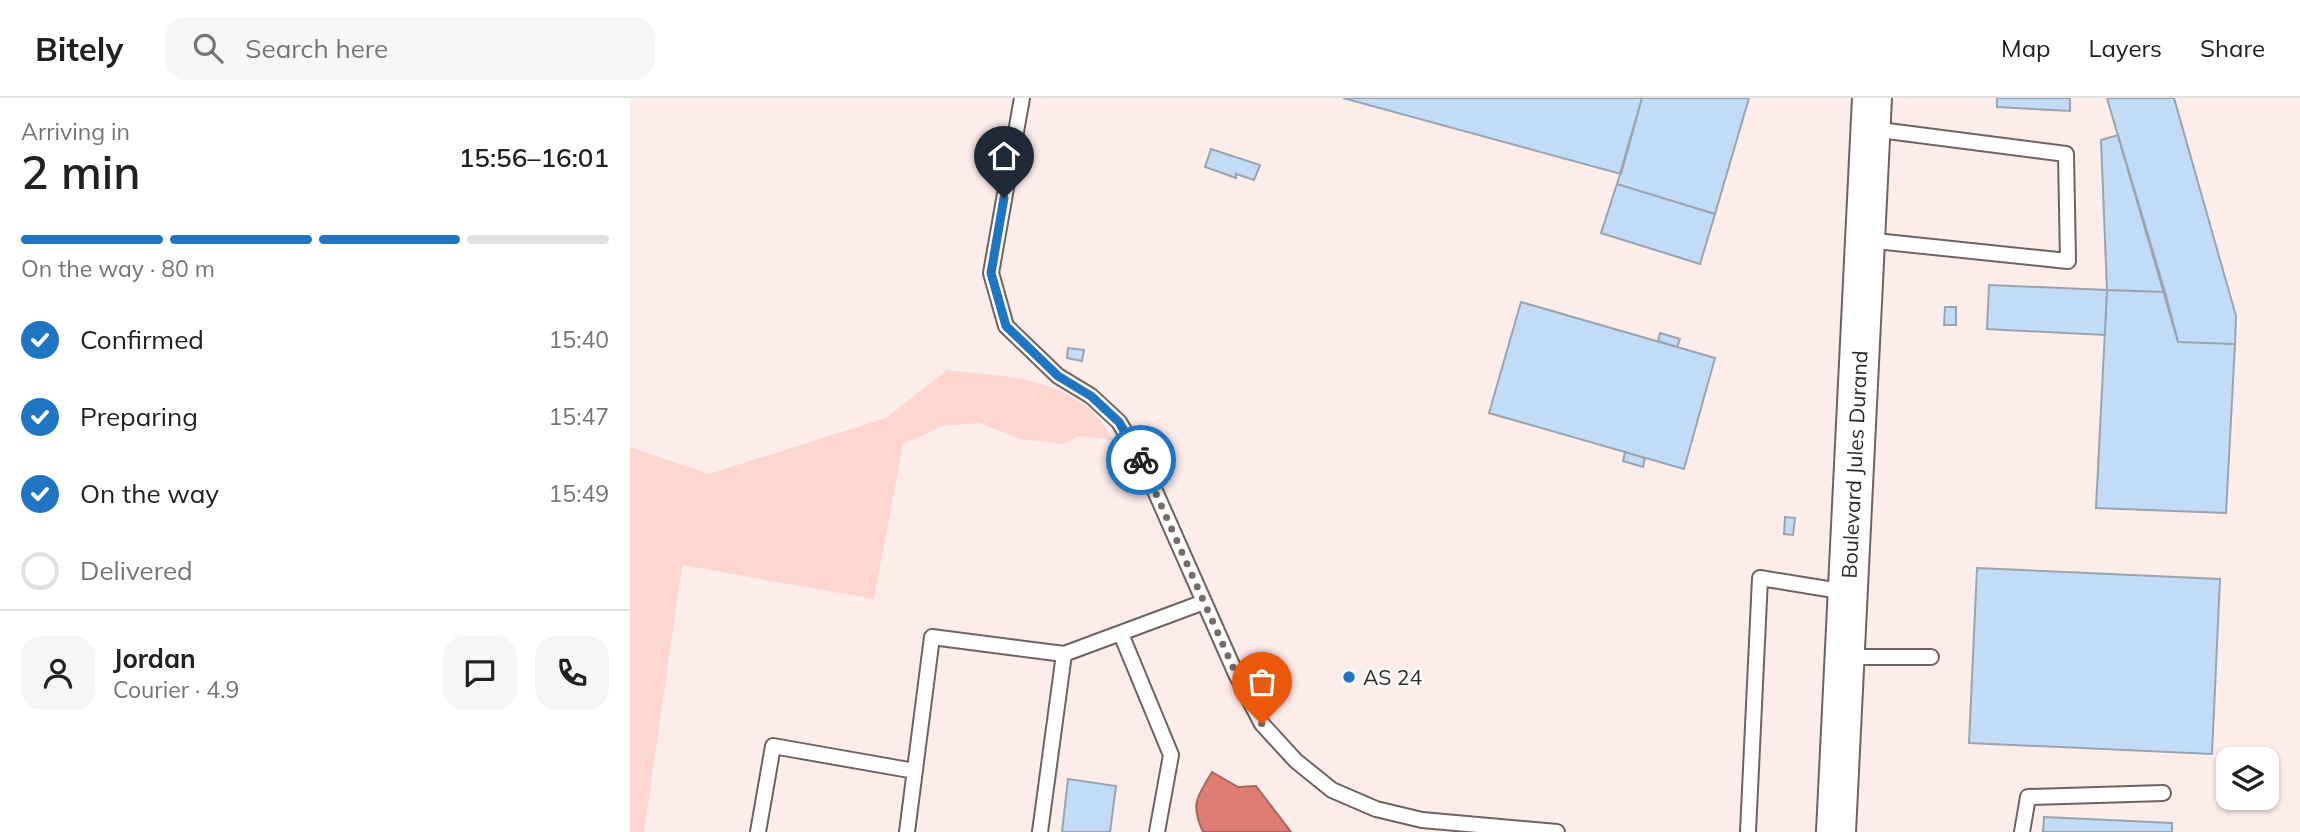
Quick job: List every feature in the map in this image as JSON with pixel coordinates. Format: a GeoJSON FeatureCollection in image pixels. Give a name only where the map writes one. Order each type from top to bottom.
{"type":"FeatureCollection","features":[{"type":"Feature","properties":{"kind":"main road","name":"Boulevard Jules Durand"},"geometry":{"type":"LineString","coordinates":[[1836,832],[1872,113]]}},
{"type":"Feature","properties":{"kind":"lane"},"geometry":{"type":"LineString","coordinates":[[1022,98],[991,273],[1006,326],[1058,376],[1091,396],[1119,422],[1140,457],[1236,674],[1262,724],[1296,761],[1332,790],[1376,809],[1422,820],[1557,832]]}},
{"type":"Feature","properties":{"kind":"lane"},"geometry":{"type":"LineString","coordinates":[[1864,240],[2068,261],[2066,154],[1872,113]]}},
{"type":"Feature","properties":{"kind":"lane"},"geometry":{"type":"LineString","coordinates":[[1748,832],[1760,578],[1848,592]]}},
{"type":"Feature","properties":{"kind":"lane"},"geometry":{"type":"LineString","coordinates":[[907,832],[932,637],[1063,654],[1204,602]]}},
{"type":"Feature","properties":{"kind":"lane"},"geometry":{"type":"LineString","coordinates":[[1121,634],[1171,755],[1157,832]]}},
{"type":"Feature","properties":{"kind":"lane"},"geometry":{"type":"LineString","coordinates":[[1040,832],[1063,654]]}},
{"type":"Feature","properties":{"kind":"lane"},"geometry":{"type":"LineString","coordinates":[[1845,657],[1931,657]]}},
{"type":"Feature","properties":{"kind":"lane"},"geometry":{"type":"LineString","coordinates":[[758,832],[773,746],[915,771]]}},
{"type":"Feature","properties":{"kind":"lane"},"geometry":{"type":"LineString","coordinates":[[2022,832],[2028,797],[2163,793]]}},
{"type":"Feature","properties":{"kind":"shaded area"},"geometry":{"type":"Polygon","coordinates":[[[947,370],[1027,380],[1066,394],[1083,404],[1098,418],[1113,440],[1080,436],[1063,444],[1021,439],[979,423],[943,426],[903,444],[874,599],[682,565],[644,832],[630,832],[630,447],[709,474],[886,418],[947,370]]]}},
{"type":"Feature","properties":{"kind":"shaded area"},"geometry":{"type":"Polygon","coordinates":[[[1212,772],[1238,787],[1256,786],[1291,832],[1203,832],[1196,807],[1202,788],[1212,772]]]}},
{"type":"Feature","properties":{"kind":"building"},"geometry":{"type":"Polygon","coordinates":[[[1343,98],[1642,98],[1621,174],[1343,98]]]}},
{"type":"Feature","properties":{"kind":"building"},"geometry":{"type":"Polygon","coordinates":[[[1642,98],[1749,98],[1715,214],[1617,184],[1642,98]]]}},
{"type":"Feature","properties":{"kind":"building"},"geometry":{"type":"Polygon","coordinates":[[[1997,98],[2070,98],[2070,111],[1997,107],[1997,98]]]}},
{"type":"Feature","properties":{"kind":"building"},"geometry":{"type":"Polygon","coordinates":[[[2107,98],[2174,98],[2236,316],[2235,344],[2178,342],[2107,98]]]}},
{"type":"Feature","properties":{"kind":"building"},"geometry":{"type":"Polygon","coordinates":[[[2118,135],[2165,292],[2107,290],[2101,140],[2118,135]]]}},
{"type":"Feature","properties":{"kind":"building"},"geometry":{"type":"Polygon","coordinates":[[[1211,149],[1260,165],[1254,180],[1236,174],[1236,178],[1205,167],[1211,149]]]}},
{"type":"Feature","properties":{"kind":"building"},"geometry":{"type":"Polygon","coordinates":[[[1617,184],[1715,214],[1700,264],[1601,233],[1617,184]]]}},
{"type":"Feature","properties":{"kind":"building"},"geometry":{"type":"Polygon","coordinates":[[[1989,285],[2107,290],[2105,335],[1987,329],[1989,285]]]}},
{"type":"Feature","properties":{"kind":"building"},"geometry":{"type":"Polygon","coordinates":[[[2107,290],[2165,292],[2178,342],[2235,344],[2226,513],[2096,508],[2107,290]]]}},
{"type":"Feature","properties":{"kind":"building"},"geometry":{"type":"Polygon","coordinates":[[[1521,302],[1715,358],[1684,469],[1489,413],[1521,302]]]}},
{"type":"Feature","properties":{"kind":"building"},"geometry":{"type":"Polygon","coordinates":[[[1945,307],[1956,307],[1956,325],[1944,325],[1945,307]]]}},
{"type":"Feature","properties":{"kind":"building"},"geometry":{"type":"Polygon","coordinates":[[[1660,333],[1680,339],[1677,347],[1658,341],[1660,333]]]}},
{"type":"Feature","properties":{"kind":"building"},"geometry":{"type":"Polygon","coordinates":[[[1068,348],[1084,350],[1082,361],[1067,358],[1068,348]]]}},
{"type":"Feature","properties":{"kind":"building"},"geometry":{"type":"Polygon","coordinates":[[[1625,452],[1645,458],[1643,467],[1623,461],[1625,452]]]}},
{"type":"Feature","properties":{"kind":"building"},"geometry":{"type":"Polygon","coordinates":[[[1785,517],[1795,518],[1793,535],[1784,534],[1785,517]]]}},
{"type":"Feature","properties":{"kind":"building"},"geometry":{"type":"Polygon","coordinates":[[[1977,568],[2220,579],[2212,754],[1969,743],[1977,568]]]}},
{"type":"Feature","properties":{"kind":"building"},"geometry":{"type":"Polygon","coordinates":[[[1068,779],[1116,786],[1110,832],[1062,832],[1068,779]]]}},
{"type":"Feature","properties":{"kind":"building"},"geometry":{"type":"Polygon","coordinates":[[[2044,817],[2172,823],[2172,832],[2043,832],[2044,817]]]}},
{"type":"Feature","properties":{"kind":"way so far"},"geometry":{"type":"LineString","coordinates":[[1141,460],[1236,674],[1262,724]]}},
{"type":"Feature","properties":{"kind":"place","name":"AS 24"},"geometry":{"type":"Point","coordinates":[1349,677]}},
{"type":"Feature","properties":{"kind":"route"},"geometry":{"type":"LineString","coordinates":[[1004,198],[991,273],[1006,326],[1058,376],[1091,396],[1119,422],[1141,460]]}}]}
